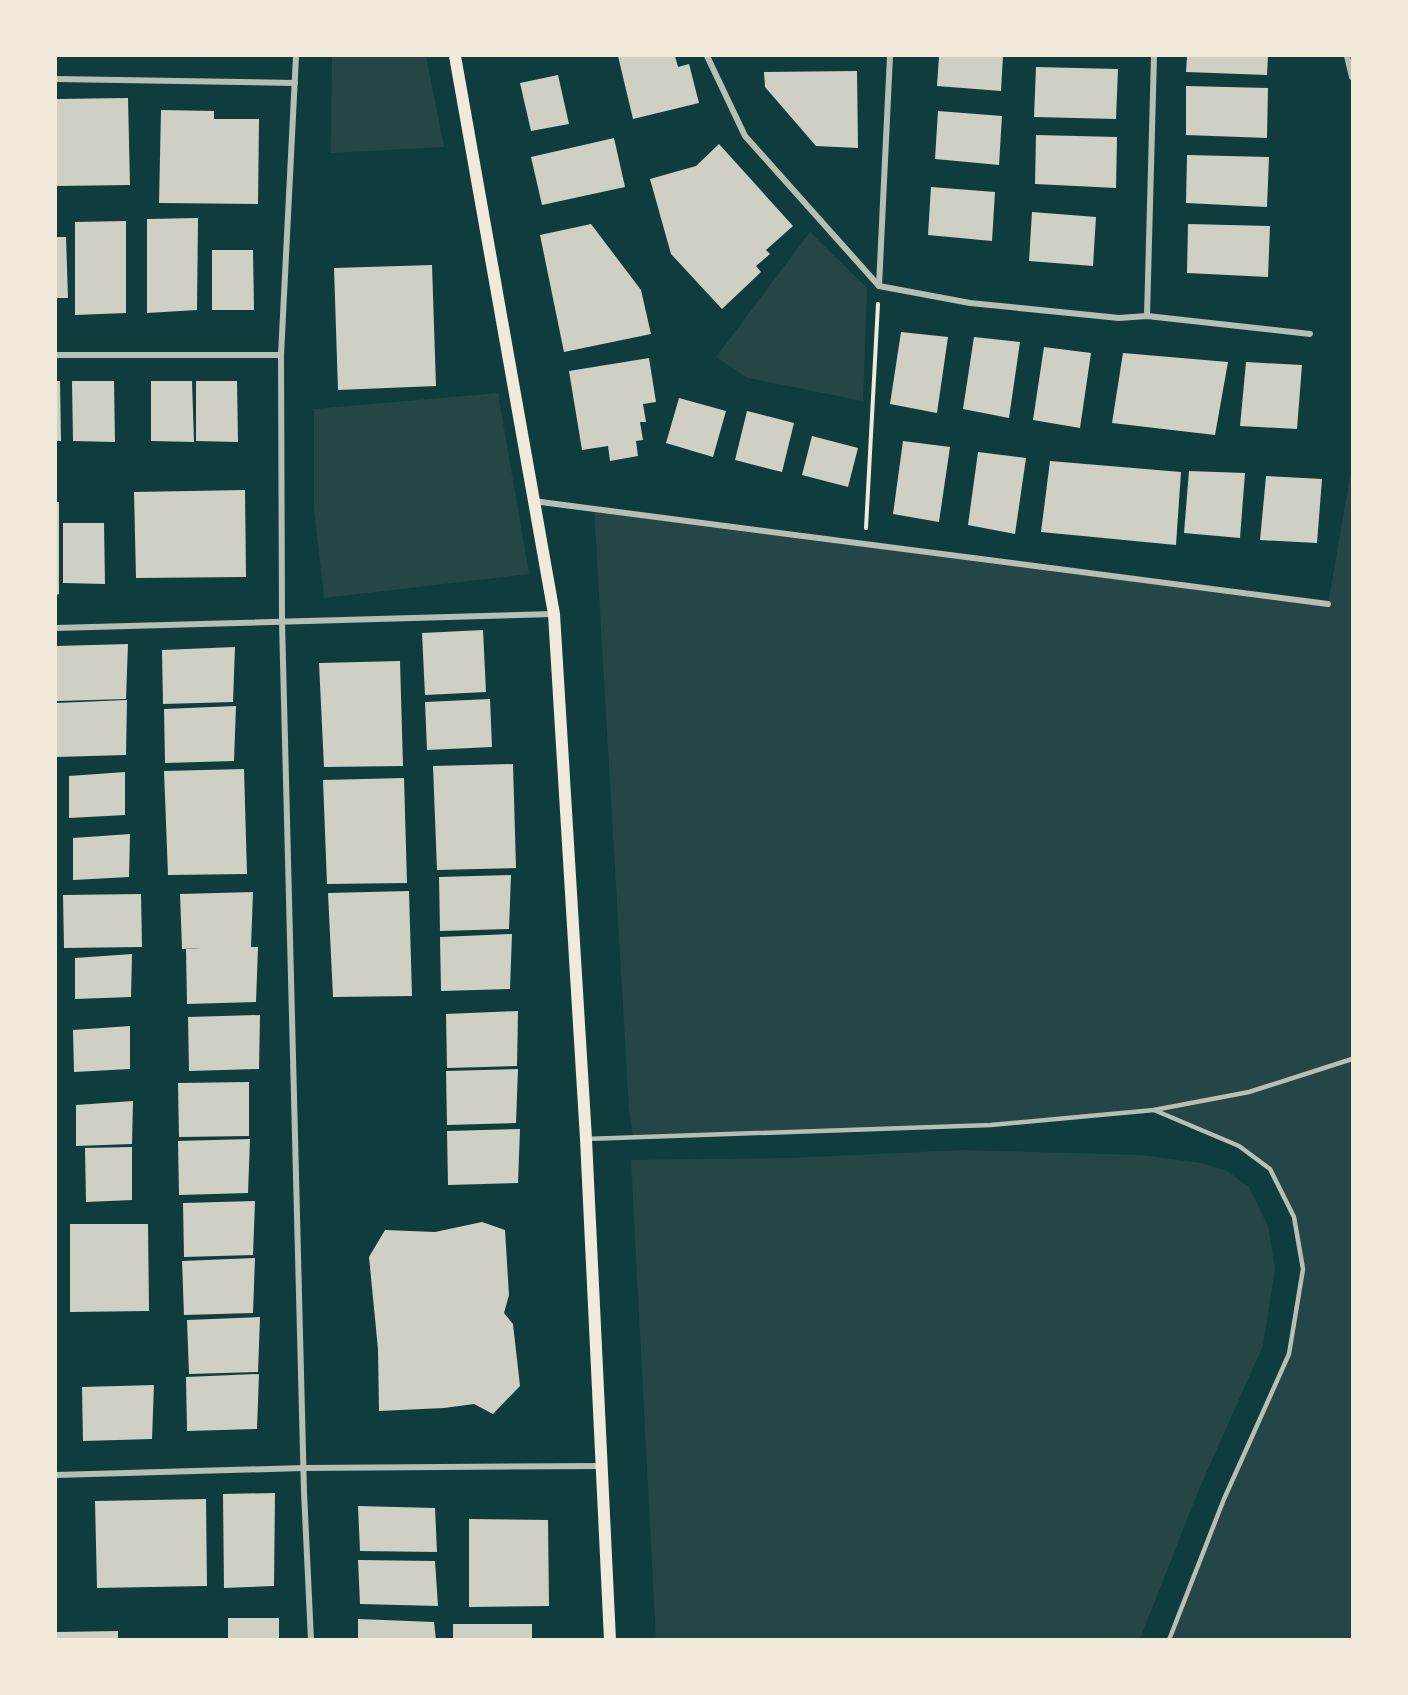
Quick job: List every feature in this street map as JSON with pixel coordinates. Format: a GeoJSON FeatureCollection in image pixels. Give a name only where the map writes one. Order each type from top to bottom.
{"type":"FeatureCollection","features":[{"type":"Feature","properties":{"kind":"main road"},"geometry":{"type":"LineString","coordinates":[[455,56],[554,614],[586,1139],[610,1640]]}},
{"type":"Feature","properties":{"kind":"street"},"geometry":{"type":"LineString","coordinates":[[296,56],[281,355],[282,622],[303,1468],[311,1640]]}},
{"type":"Feature","properties":{"kind":"street"},"geometry":{"type":"LineString","coordinates":[[707,56],[745,136],[879,286],[970,303],[1119,318],[1147,316],[1310,334]]}},
{"type":"Feature","properties":{"kind":"street"},"geometry":{"type":"LineString","coordinates":[[879,286],[890,56]]}},
{"type":"Feature","properties":{"kind":"street"},"geometry":{"type":"LineString","coordinates":[[1147,316],[1154,56]]}},
{"type":"Feature","properties":{"kind":"street"},"geometry":{"type":"LineString","coordinates":[[1347,56],[1353,77]]}},
{"type":"Feature","properties":{"kind":"street"},"geometry":{"type":"LineString","coordinates":[[56,79],[295,83]]}},
{"type":"Feature","properties":{"kind":"street"},"geometry":{"type":"LineString","coordinates":[[56,355],[281,355]]}},
{"type":"Feature","properties":{"kind":"street"},"geometry":{"type":"LineString","coordinates":[[533,500],[1328,604]]}},
{"type":"Feature","properties":{"kind":"street"},"geometry":{"type":"LineString","coordinates":[[56,628],[554,614]]}},
{"type":"Feature","properties":{"kind":"street"},"geometry":{"type":"LineString","coordinates":[[56,1474],[303,1468],[600,1466]]}},
{"type":"Feature","properties":{"kind":"lane"},"geometry":{"type":"LineString","coordinates":[[586,1139],[991,1125],[1154,1110],[1249,1092],[1353,1059]]}},
{"type":"Feature","properties":{"kind":"lane"},"geometry":{"type":"LineString","coordinates":[[1154,1110],[1239,1146],[1270,1169],[1294,1217],[1303,1269],[1289,1354],[1224,1499],[1169,1640]]}},
{"type":"Feature","properties":{"kind":"path"},"geometry":{"type":"LineString","coordinates":[[865,543],[879,286]]}},
{"type":"Feature","properties":{"kind":"shaded area"},"geometry":{"type":"Polygon","coordinates":[[[332,56],[426,56],[444,147],[331,153],[332,56]]]}},
{"type":"Feature","properties":{"kind":"shaded area"},"geometry":{"type":"Polygon","coordinates":[[[810,232],[867,288],[863,401],[748,378],[716,357],[810,232]]]}},
{"type":"Feature","properties":{"kind":"shaded area"},"geometry":{"type":"Polygon","coordinates":[[[498,393],[529,574],[324,598],[314,509],[314,409],[498,393]]]}},
{"type":"Feature","properties":{"kind":"shaded area"},"geometry":{"type":"Polygon","coordinates":[[[1352,465],[1352,1639],[1169,1639],[1224,1499],[1289,1354],[1303,1269],[1294,1217],[1270,1169],[1239,1146],[1154,1110],[991,1125],[633,1138],[629,1109],[594,508],[1328,604],[1352,465]]]}},
{"type":"Feature","properties":{"kind":"shaded area"},"geometry":{"type":"Polygon","coordinates":[[[963,1150],[1141,1155],[1201,1163],[1227,1171],[1249,1187],[1268,1226],[1275,1269],[1263,1346],[1199,1489],[1140,1639],[656,1639],[631,1160],[791,1158],[963,1150]]]}},
{"type":"Feature","properties":{"kind":"building"},"geometry":{"type":"Polygon","coordinates":[[[618,56],[675,56],[678,67],[689,64],[699,103],[633,119],[618,56]]]}},
{"type":"Feature","properties":{"kind":"building"},"geometry":{"type":"Polygon","coordinates":[[[939,56],[1003,56],[1001,91],[937,86],[939,56]]]}},
{"type":"Feature","properties":{"kind":"building"},"geometry":{"type":"Polygon","coordinates":[[[1187,56],[1268,56],[1267,75],[1186,72],[1187,56]]]}},
{"type":"Feature","properties":{"kind":"building"},"geometry":{"type":"Polygon","coordinates":[[[1036,67],[1118,69],[1116,119],[1034,117],[1036,67]]]}},
{"type":"Feature","properties":{"kind":"building"},"geometry":{"type":"Polygon","coordinates":[[[857,71],[858,148],[816,146],[765,87],[764,72],[857,71]]]}},
{"type":"Feature","properties":{"kind":"building"},"geometry":{"type":"Polygon","coordinates":[[[558,75],[569,124],[531,131],[520,83],[558,75]]]}},
{"type":"Feature","properties":{"kind":"building"},"geometry":{"type":"Polygon","coordinates":[[[1186,86],[1268,88],[1267,138],[1186,135],[1186,86]]]}},
{"type":"Feature","properties":{"kind":"building"},"geometry":{"type":"Polygon","coordinates":[[[128,98],[130,185],[56,186],[56,99],[128,98]]]}},
{"type":"Feature","properties":{"kind":"building"},"geometry":{"type":"Polygon","coordinates":[[[161,110],[214,111],[214,119],[259,119],[258,204],[159,203],[161,110]]]}},
{"type":"Feature","properties":{"kind":"building"},"geometry":{"type":"Polygon","coordinates":[[[938,111],[1002,116],[999,165],[935,159],[938,111]]]}},
{"type":"Feature","properties":{"kind":"building"},"geometry":{"type":"Polygon","coordinates":[[[1036,135],[1117,137],[1116,188],[1035,184],[1036,135]]]}},
{"type":"Feature","properties":{"kind":"building"},"geometry":{"type":"Polygon","coordinates":[[[614,138],[625,187],[542,205],[531,157],[614,138]]]}},
{"type":"Feature","properties":{"kind":"building"},"geometry":{"type":"Polygon","coordinates":[[[719,144],[793,226],[766,250],[770,254],[756,266],[761,272],[722,309],[671,254],[650,179],[696,166],[719,144]]]}},
{"type":"Feature","properties":{"kind":"building"},"geometry":{"type":"Polygon","coordinates":[[[1187,155],[1269,157],[1267,207],[1186,203],[1187,155]]]}},
{"type":"Feature","properties":{"kind":"building"},"geometry":{"type":"Polygon","coordinates":[[[931,187],[995,192],[992,241],[928,235],[931,187]]]}},
{"type":"Feature","properties":{"kind":"building"},"geometry":{"type":"Polygon","coordinates":[[[1032,212],[1096,217],[1093,266],[1029,261],[1032,212]]]}},
{"type":"Feature","properties":{"kind":"building"},"geometry":{"type":"Polygon","coordinates":[[[198,218],[197,310],[147,313],[147,219],[198,218]]]}},
{"type":"Feature","properties":{"kind":"building"},"geometry":{"type":"Polygon","coordinates":[[[126,221],[126,313],[75,315],[75,222],[126,221]]]}},
{"type":"Feature","properties":{"kind":"building"},"geometry":{"type":"Polygon","coordinates":[[[591,224],[641,290],[651,334],[564,352],[540,235],[591,224]]]}},
{"type":"Feature","properties":{"kind":"building"},"geometry":{"type":"Polygon","coordinates":[[[1188,224],[1270,226],[1268,277],[1187,273],[1188,224]]]}},
{"type":"Feature","properties":{"kind":"building"},"geometry":{"type":"Polygon","coordinates":[[[56,237],[66,237],[68,298],[56,298],[56,237]]]}},
{"type":"Feature","properties":{"kind":"building"},"geometry":{"type":"Polygon","coordinates":[[[212,250],[253,250],[254,310],[212,310],[212,250]]]}},
{"type":"Feature","properties":{"kind":"building"},"geometry":{"type":"Polygon","coordinates":[[[432,265],[436,386],[338,390],[334,268],[432,265]]]}},
{"type":"Feature","properties":{"kind":"building"},"geometry":{"type":"Polygon","coordinates":[[[901,332],[948,337],[937,413],[890,404],[901,332]]]}},
{"type":"Feature","properties":{"kind":"building"},"geometry":{"type":"Polygon","coordinates":[[[974,337],[1020,342],[1009,418],[963,409],[974,337]]]}},
{"type":"Feature","properties":{"kind":"building"},"geometry":{"type":"Polygon","coordinates":[[[1044,347],[1091,353],[1080,428],[1033,420],[1044,347]]]}},
{"type":"Feature","properties":{"kind":"building"},"geometry":{"type":"Polygon","coordinates":[[[1123,353],[1228,362],[1215,435],[1112,423],[1123,353]]]}},
{"type":"Feature","properties":{"kind":"building"},"geometry":{"type":"Polygon","coordinates":[[[649,358],[656,402],[643,404],[646,422],[640,422],[643,440],[636,441],[638,456],[610,461],[608,446],[582,450],[569,371],[649,358]]]}},
{"type":"Feature","properties":{"kind":"building"},"geometry":{"type":"Polygon","coordinates":[[[1246,362],[1302,365],[1297,429],[1240,426],[1246,362]]]}},
{"type":"Feature","properties":{"kind":"building"},"geometry":{"type":"Polygon","coordinates":[[[56,381],[60,381],[61,441],[56,441],[56,381]]]}},
{"type":"Feature","properties":{"kind":"building"},"geometry":{"type":"Polygon","coordinates":[[[72,381],[114,381],[115,442],[73,441],[72,381]]]}},
{"type":"Feature","properties":{"kind":"building"},"geometry":{"type":"Polygon","coordinates":[[[151,381],[192,381],[194,442],[151,441],[151,381]]]}},
{"type":"Feature","properties":{"kind":"building"},"geometry":{"type":"Polygon","coordinates":[[[196,381],[237,381],[238,442],[196,441],[196,381]]]}},
{"type":"Feature","properties":{"kind":"building"},"geometry":{"type":"Polygon","coordinates":[[[679,398],[726,411],[713,457],[666,443],[679,398]]]}},
{"type":"Feature","properties":{"kind":"building"},"geometry":{"type":"Polygon","coordinates":[[[747,411],[794,423],[782,472],[735,460],[747,411]]]}},
{"type":"Feature","properties":{"kind":"building"},"geometry":{"type":"Polygon","coordinates":[[[812,436],[858,448],[848,487],[802,475],[812,436]]]}},
{"type":"Feature","properties":{"kind":"building"},"geometry":{"type":"Polygon","coordinates":[[[903,441],[950,447],[939,522],[893,514],[903,441]]]}},
{"type":"Feature","properties":{"kind":"building"},"geometry":{"type":"Polygon","coordinates":[[[978,452],[1026,458],[1015,534],[968,525],[978,452]]]}},
{"type":"Feature","properties":{"kind":"building"},"geometry":{"type":"Polygon","coordinates":[[[1050,461],[1181,472],[1176,545],[1041,532],[1050,461]]]}},
{"type":"Feature","properties":{"kind":"building"},"geometry":{"type":"Polygon","coordinates":[[[1189,471],[1245,473],[1240,538],[1184,533],[1189,471]]]}},
{"type":"Feature","properties":{"kind":"building"},"geometry":{"type":"Polygon","coordinates":[[[1266,476],[1322,479],[1317,543],[1260,540],[1266,476]]]}},
{"type":"Feature","properties":{"kind":"building"},"geometry":{"type":"Polygon","coordinates":[[[245,490],[246,577],[136,578],[134,492],[245,490]]]}},
{"type":"Feature","properties":{"kind":"building"},"geometry":{"type":"Polygon","coordinates":[[[56,502],[59,502],[59,594],[56,595],[56,502]]]}},
{"type":"Feature","properties":{"kind":"building"},"geometry":{"type":"Polygon","coordinates":[[[63,523],[104,523],[105,584],[63,583],[63,523]]]}},
{"type":"Feature","properties":{"kind":"building"},"geometry":{"type":"Polygon","coordinates":[[[483,630],[486,692],[425,695],[422,633],[483,630]]]}},
{"type":"Feature","properties":{"kind":"building"},"geometry":{"type":"Polygon","coordinates":[[[128,644],[126,699],[57,701],[56,646],[128,644]]]}},
{"type":"Feature","properties":{"kind":"building"},"geometry":{"type":"Polygon","coordinates":[[[235,647],[233,702],[163,704],[162,650],[235,647]]]}},
{"type":"Feature","properties":{"kind":"building"},"geometry":{"type":"Polygon","coordinates":[[[400,661],[403,766],[324,767],[319,663],[400,661]]]}},
{"type":"Feature","properties":{"kind":"building"},"geometry":{"type":"Polygon","coordinates":[[[490,699],[492,747],[427,750],[425,702],[490,699]]]}},
{"type":"Feature","properties":{"kind":"building"},"geometry":{"type":"Polygon","coordinates":[[[127,700],[126,755],[56,757],[56,703],[127,700]]]}},
{"type":"Feature","properties":{"kind":"building"},"geometry":{"type":"Polygon","coordinates":[[[236,706],[234,761],[165,763],[164,709],[236,706]]]}},
{"type":"Feature","properties":{"kind":"building"},"geometry":{"type":"Polygon","coordinates":[[[513,764],[516,868],[437,870],[433,766],[513,764]]]}},
{"type":"Feature","properties":{"kind":"building"},"geometry":{"type":"Polygon","coordinates":[[[244,769],[247,874],[168,875],[164,771],[244,769]]]}},
{"type":"Feature","properties":{"kind":"building"},"geometry":{"type":"Polygon","coordinates":[[[125,772],[125,815],[69,818],[69,776],[125,772]]]}},
{"type":"Feature","properties":{"kind":"building"},"geometry":{"type":"Polygon","coordinates":[[[404,778],[407,883],[327,884],[323,780],[404,778]]]}},
{"type":"Feature","properties":{"kind":"building"},"geometry":{"type":"Polygon","coordinates":[[[130,834],[129,877],[73,880],[73,838],[130,834]]]}},
{"type":"Feature","properties":{"kind":"building"},"geometry":{"type":"Polygon","coordinates":[[[511,875],[509,929],[440,931],[439,877],[511,875]]]}},
{"type":"Feature","properties":{"kind":"building"},"geometry":{"type":"Polygon","coordinates":[[[409,891],[412,996],[333,997],[328,893],[409,891]]]}},
{"type":"Feature","properties":{"kind":"building"},"geometry":{"type":"Polygon","coordinates":[[[253,892],[251,947],[258,947],[256,1002],[187,1004],[186,949],[201,948],[182,949],[180,894],[253,892]]]}},
{"type":"Feature","properties":{"kind":"building"},"geometry":{"type":"Polygon","coordinates":[[[141,894],[142,947],[64,948],[63,895],[141,894]]]}},
{"type":"Feature","properties":{"kind":"building"},"geometry":{"type":"Polygon","coordinates":[[[512,934],[510,989],[441,991],[440,937],[512,934]]]}},
{"type":"Feature","properties":{"kind":"building"},"geometry":{"type":"Polygon","coordinates":[[[132,954],[131,997],[75,999],[75,958],[132,954]]]}},
{"type":"Feature","properties":{"kind":"building"},"geometry":{"type":"Polygon","coordinates":[[[518,1011],[517,1066],[447,1068],[446,1014],[518,1011]]]}},
{"type":"Feature","properties":{"kind":"building"},"geometry":{"type":"Polygon","coordinates":[[[260,1015],[259,1069],[189,1071],[188,1017],[260,1015]]]}},
{"type":"Feature","properties":{"kind":"building"},"geometry":{"type":"Polygon","coordinates":[[[130,1026],[130,1069],[74,1072],[73,1030],[130,1026]]]}},
{"type":"Feature","properties":{"kind":"building"},"geometry":{"type":"Polygon","coordinates":[[[518,1069],[516,1123],[447,1125],[446,1071],[518,1069]]]}},
{"type":"Feature","properties":{"kind":"building"},"geometry":{"type":"Polygon","coordinates":[[[249,1082],[249,1136],[179,1137],[178,1083],[249,1082]]]}},
{"type":"Feature","properties":{"kind":"building"},"geometry":{"type":"Polygon","coordinates":[[[133,1101],[132,1144],[76,1146],[76,1105],[133,1101]]]}},
{"type":"Feature","properties":{"kind":"building"},"geometry":{"type":"Polygon","coordinates":[[[520,1129],[518,1183],[448,1185],[447,1131],[520,1129]]]}},
{"type":"Feature","properties":{"kind":"building"},"geometry":{"type":"Polygon","coordinates":[[[250,1139],[248,1193],[179,1195],[178,1141],[250,1139]]]}},
{"type":"Feature","properties":{"kind":"building"},"geometry":{"type":"Polygon","coordinates":[[[132,1147],[132,1200],[86,1202],[85,1148],[132,1147]]]}},
{"type":"Feature","properties":{"kind":"building"},"geometry":{"type":"Polygon","coordinates":[[[255,1201],[253,1255],[184,1257],[183,1203],[255,1201]]]}},
{"type":"Feature","properties":{"kind":"building"},"geometry":{"type":"Polygon","coordinates":[[[482,1222],[505,1230],[509,1295],[504,1313],[513,1324],[520,1386],[493,1414],[474,1404],[379,1411],[378,1349],[369,1257],[385,1230],[435,1232],[482,1222]]]}},
{"type":"Feature","properties":{"kind":"building"},"geometry":{"type":"Polygon","coordinates":[[[70,1224],[148,1224],[149,1311],[70,1312],[70,1224]]]}},
{"type":"Feature","properties":{"kind":"building"},"geometry":{"type":"Polygon","coordinates":[[[255,1258],[253,1313],[184,1315],[182,1261],[255,1258]]]}},
{"type":"Feature","properties":{"kind":"building"},"geometry":{"type":"Polygon","coordinates":[[[260,1317],[258,1372],[189,1374],[187,1320],[260,1317]]]}},
{"type":"Feature","properties":{"kind":"building"},"geometry":{"type":"Polygon","coordinates":[[[259,1374],[257,1429],[187,1431],[186,1377],[259,1374]]]}},
{"type":"Feature","properties":{"kind":"building"},"geometry":{"type":"Polygon","coordinates":[[[154,1385],[152,1439],[83,1441],[82,1387],[154,1385]]]}},
{"type":"Feature","properties":{"kind":"building"},"geometry":{"type":"Polygon","coordinates":[[[275,1493],[274,1586],[224,1588],[223,1494],[275,1493]]]}},
{"type":"Feature","properties":{"kind":"building"},"geometry":{"type":"Polygon","coordinates":[[[206,1499],[207,1586],[97,1588],[95,1501],[206,1499]]]}},
{"type":"Feature","properties":{"kind":"building"},"geometry":{"type":"Polygon","coordinates":[[[358,1506],[435,1508],[437,1552],[360,1551],[358,1506]]]}},
{"type":"Feature","properties":{"kind":"building"},"geometry":{"type":"Polygon","coordinates":[[[469,1519],[548,1520],[549,1606],[469,1607],[469,1519]]]}},
{"type":"Feature","properties":{"kind":"building"},"geometry":{"type":"Polygon","coordinates":[[[358,1560],[435,1561],[438,1606],[360,1604],[358,1560]]]}},
{"type":"Feature","properties":{"kind":"building"},"geometry":{"type":"Polygon","coordinates":[[[228,1618],[279,1618],[279,1640],[228,1640],[228,1618]]]}},
{"type":"Feature","properties":{"kind":"building"},"geometry":{"type":"Polygon","coordinates":[[[358,1619],[434,1622],[436,1640],[358,1640],[358,1619]]]}},
{"type":"Feature","properties":{"kind":"building"},"geometry":{"type":"Polygon","coordinates":[[[453,1624],[532,1624],[532,1640],[453,1640],[453,1624]]]}},
{"type":"Feature","properties":{"kind":"building"},"geometry":{"type":"Polygon","coordinates":[[[118,1631],[118,1640],[56,1640],[56,1632],[118,1631]]]}}]}
